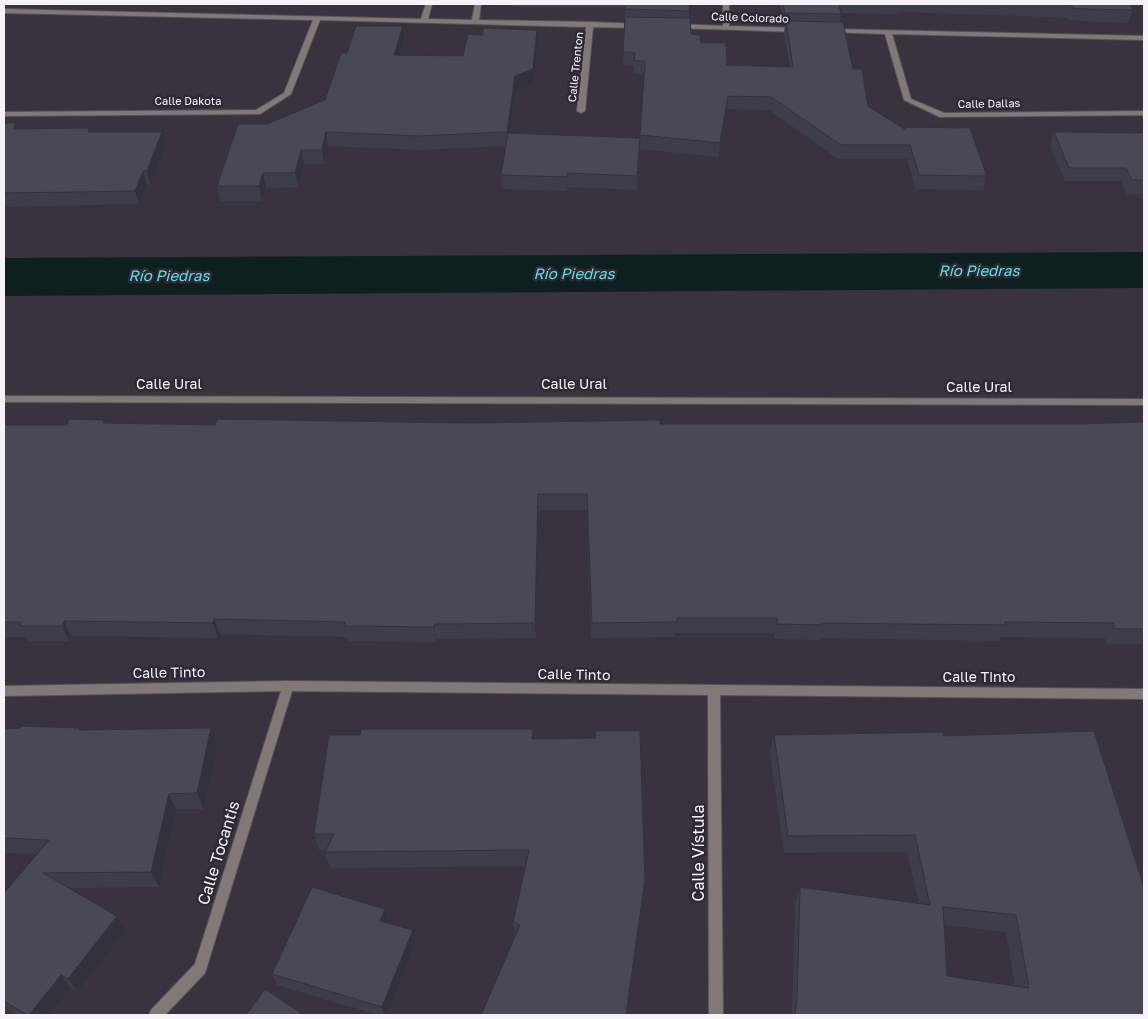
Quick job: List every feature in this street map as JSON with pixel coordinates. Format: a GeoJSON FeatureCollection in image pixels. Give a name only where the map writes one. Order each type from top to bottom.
{"type":"FeatureCollection","features":[{"type":"Feature","properties":{"kind":"street"},"geometry":{"type":"LineString","coordinates":[[424,21],[429,4]]}},
{"type":"Feature","properties":{"kind":"street"},"geometry":{"type":"LineString","coordinates":[[476,22],[478,4]]}},
{"type":"Feature","properties":{"kind":"street"},"geometry":{"type":"LineString","coordinates":[[726,4],[726,27]]}},
{"type":"Feature","properties":{"kind":"street"},"geometry":{"type":"LineString","coordinates":[[4,11],[160,12],[317,19],[650,26]]}},
{"type":"Feature","properties":{"kind":"street","name":"Calle Dakota"},"geometry":{"type":"LineString","coordinates":[[4,114],[257,112],[287,94],[317,19]]}},
{"type":"Feature","properties":{"kind":"street","name":"Calle Trenton"},"geometry":{"type":"LineString","coordinates":[[581,111],[590,24]]}},
{"type":"Feature","properties":{"kind":"street","name":"Calle Colorado"},"geometry":{"type":"LineString","coordinates":[[669,26],[803,30]]}},
{"type":"Feature","properties":{"kind":"street"},"geometry":{"type":"LineString","coordinates":[[822,31],[1144,38]]}},
{"type":"Feature","properties":{"kind":"street","name":"Calle Dallas"},"geometry":{"type":"LineString","coordinates":[[888,33],[908,100],[943,115],[1144,113]]}},
{"type":"Feature","properties":{"kind":"street","name":"Calle Ural"},"geometry":{"type":"LineString","coordinates":[[4,399],[1144,402]]}},
{"type":"Feature","properties":{"kind":"street","name":"Calle Tinto"},"geometry":{"type":"LineString","coordinates":[[4,692],[288,686],[1144,695]]}},
{"type":"Feature","properties":{"kind":"street","name":"Calle Tocantis"},"geometry":{"type":"LineString","coordinates":[[156,1015],[200,968],[288,686]]}},
{"type":"Feature","properties":{"kind":"street","name":"Calle Vístula"},"geometry":{"type":"LineString","coordinates":[[714,691],[716,1015]]}},
{"type":"Feature","properties":{"kind":"building"},"geometry":{"type":"Polygon","coordinates":[[[626,4],[689,4],[690,11],[625,9],[626,4]]]}},
{"type":"Feature","properties":{"kind":"building"},"geometry":{"type":"Polygon","coordinates":[[[783,4],[839,4],[841,14],[785,13],[783,4]]]}},
{"type":"Feature","properties":{"kind":"building"},"geometry":{"type":"Polygon","coordinates":[[[1040,4],[1130,4],[1133,10],[1083,9],[1072,8],[1072,5],[1040,4]]]}},
{"type":"Feature","properties":{"kind":"building"},"geometry":{"type":"Polygon","coordinates":[[[625,17],[690,18],[691,34],[700,35],[701,43],[726,43],[727,65],[793,67],[786,21],[843,22],[853,69],[862,69],[868,106],[906,130],[905,127],[970,128],[987,176],[919,175],[910,145],[841,145],[771,97],[728,96],[720,143],[640,135],[645,61],[634,61],[635,53],[623,52],[625,17]]]}},
{"type":"Feature","properties":{"kind":"building"},"geometry":{"type":"Polygon","coordinates":[[[356,26],[403,26],[394,55],[463,56],[468,34],[482,35],[483,28],[537,30],[533,69],[515,76],[507,132],[419,136],[326,132],[322,150],[301,150],[295,173],[263,173],[259,186],[217,186],[238,124],[267,124],[325,100],[341,53],[347,53],[356,26]]]}},
{"type":"Feature","properties":{"kind":"building"},"geometry":{"type":"Polygon","coordinates":[[[4,123],[16,123],[13,129],[89,128],[88,132],[162,132],[147,171],[143,171],[135,191],[4,193],[4,123]]]}},
{"type":"Feature","properties":{"kind":"building"},"geometry":{"type":"Polygon","coordinates":[[[1054,132],[1144,133],[1144,180],[1132,180],[1126,168],[1069,168],[1054,132]]]}},
{"type":"Feature","properties":{"kind":"building"},"geometry":{"type":"Polygon","coordinates":[[[508,133],[640,138],[637,176],[567,173],[567,177],[501,175],[508,133]]]}},
{"type":"Feature","properties":{"kind":"building"},"geometry":{"type":"Polygon","coordinates":[[[69,419],[104,420],[103,423],[215,425],[217,419],[468,423],[660,420],[660,424],[1077,424],[1144,422],[1144,629],[1114,629],[1113,623],[1005,622],[1006,625],[777,624],[777,618],[677,618],[677,622],[592,623],[587,494],[538,494],[535,623],[434,624],[434,627],[344,626],[345,622],[214,619],[213,623],[64,621],[62,626],[20,626],[21,622],[4,622],[4,425],[67,425],[69,419]]]}},
{"type":"Feature","properties":{"kind":"building"},"geometry":{"type":"Polygon","coordinates":[[[21,726],[80,728],[79,730],[211,728],[197,793],[169,794],[151,872],[43,873],[117,916],[68,979],[61,975],[29,1015],[4,1001],[4,893],[49,840],[4,838],[4,729],[20,728],[21,726]]]}},
{"type":"Feature","properties":{"kind":"building"},"geometry":{"type":"Polygon","coordinates":[[[361,729],[533,729],[532,739],[596,738],[595,731],[640,731],[645,880],[626,1015],[481,1015],[520,925],[513,922],[529,850],[325,852],[334,834],[314,834],[329,735],[360,735],[361,729]]]}},
{"type":"Feature","properties":{"kind":"building"},"geometry":{"type":"Polygon","coordinates":[[[1094,731],[1142,881],[1144,894],[1144,1015],[795,1015],[800,887],[930,905],[915,835],[788,836],[774,735],[943,732],[944,736],[1094,731]],[[943,907],[947,976],[1029,988],[1016,915],[943,907]]]}},
{"type":"Feature","properties":{"kind":"building"},"geometry":{"type":"Polygon","coordinates":[[[312,887],[385,909],[380,921],[413,930],[382,1007],[272,974],[312,887]]]}},
{"type":"Feature","properties":{"kind":"building"},"geometry":{"type":"Polygon","coordinates":[[[265,989],[304,1015],[246,1015],[265,989]]]}},
{"type":"Feature","properties":{"kind":"waterway","name":"Río Piedras"},"geometry":{"type":"LineString","coordinates":[[4,277],[1144,270]]}}]}
